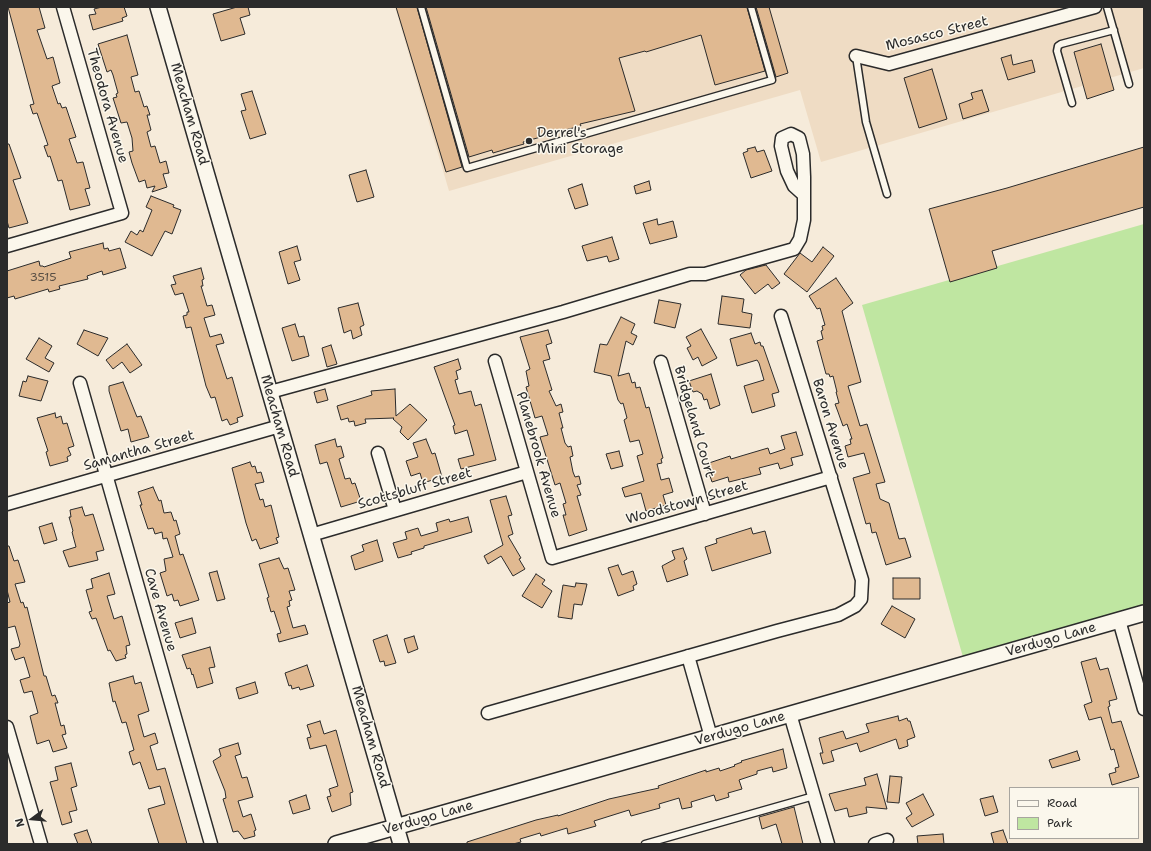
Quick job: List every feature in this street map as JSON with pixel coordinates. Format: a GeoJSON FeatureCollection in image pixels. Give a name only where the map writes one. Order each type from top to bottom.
{"type":"FeatureCollection","features":[{"type":"Feature","properties":{"kind":"street","name":"Theodora Avenue"},"geometry":{"type":"LineString","coordinates":[[7,246],[122,213],[62,7]]}},
{"type":"Feature","properties":{"kind":"street","name":"Meacham Road"},"geometry":{"type":"LineString","coordinates":[[158,7],[401,844]]}},
{"type":"Feature","properties":{"kind":"street","name":"Mosasco Street"},"geometry":{"type":"LineString","coordinates":[[856,56],[889,64],[1094,7]]}},
{"type":"Feature","properties":{"kind":"street"},"geometry":{"type":"LineString","coordinates":[[270,392],[563,312],[690,274],[705,274],[794,249],[800,240],[804,220],[804,195]]}},
{"type":"Feature","properties":{"kind":"street","name":"Baron Avenue"},"geometry":{"type":"LineString","coordinates":[[488,713],[838,615],[855,606],[861,599],[862,580],[849,542],[782,316]]}},
{"type":"Feature","properties":{"kind":"street","name":"Planebrook Avenue"},"geometry":{"type":"LineString","coordinates":[[495,361],[552,558]]}},
{"type":"Feature","properties":{"kind":"street","name":"Bridgeland Court"},"geometry":{"type":"LineString","coordinates":[[661,362],[705,514]]}},
{"type":"Feature","properties":{"kind":"street","name":"Cave Avenue"},"geometry":{"type":"LineString","coordinates":[[80,383],[212,844]]}},
{"type":"Feature","properties":{"kind":"street","name":"Samantha Street"},"geometry":{"type":"LineString","coordinates":[[7,504],[280,426]]}},
{"type":"Feature","properties":{"kind":"street"},"geometry":{"type":"LineString","coordinates":[[378,453],[395,510]]}},
{"type":"Feature","properties":{"kind":"street","name":"Scottsbluff Street"},"geometry":{"type":"LineString","coordinates":[[311,535],[527,472]]}},
{"type":"Feature","properties":{"kind":"street","name":"Woodstown Street"},"geometry":{"type":"LineString","coordinates":[[552,558],[831,478]]}},
{"type":"Feature","properties":{"kind":"street","name":"Verdugo Lane"},"geometry":{"type":"LineString","coordinates":[[336,844],[1144,613]]}},
{"type":"Feature","properties":{"kind":"street"},"geometry":{"type":"LineString","coordinates":[[1119,620],[1144,708]]}},
{"type":"Feature","properties":{"kind":"street"},"geometry":{"type":"LineString","coordinates":[[688,656],[711,737]]}},
{"type":"Feature","properties":{"kind":"street"},"geometry":{"type":"LineString","coordinates":[[790,714],[828,844]]}},
{"type":"Feature","properties":{"kind":"street"},"geometry":{"type":"LineString","coordinates":[[7,727],[41,844]]}},
{"type":"Feature","properties":{"kind":"street"},"geometry":{"type":"LineString","coordinates":[[875,844],[887,840]]}},
{"type":"Feature","properties":{"kind":"lane"},"geometry":{"type":"LineString","coordinates":[[421,7],[467,168],[772,80],[750,7]]}},
{"type":"Feature","properties":{"kind":"lane"},"geometry":{"type":"LineString","coordinates":[[1107,7],[1129,84]]}},
{"type":"Feature","properties":{"kind":"lane"},"geometry":{"type":"LineString","coordinates":[[1072,103],[1057,51],[1058,46],[1114,30]]}},
{"type":"Feature","properties":{"kind":"lane"},"geometry":{"type":"LineString","coordinates":[[856,56],[866,122],[887,194]]}},
{"type":"Feature","properties":{"kind":"lane"},"geometry":{"type":"LineString","coordinates":[[645,844],[814,796]]}},
{"type":"Feature","properties":{"kind":"shaded area"},"geometry":{"type":"Polygon","coordinates":[[[395,7],[1144,7],[1144,68],[821,162],[800,90],[449,191],[395,7]]]}},
{"type":"Feature","properties":{"kind":"green space"},"geometry":{"type":"Polygon","coordinates":[[[1144,224],[1144,612],[965,664],[862,305],[1144,224]]]}},
{"type":"Feature","properties":{"kind":"building"},"geometry":{"type":"Polygon","coordinates":[[[8,7],[39,7],[45,28],[37,30],[47,59],[53,57],[60,83],[52,86],[58,104],[60,103],[62,108],[66,107],[76,137],[69,139],[77,163],[83,162],[90,188],[85,189],[90,205],[70,210],[62,180],[58,181],[50,156],[48,157],[44,146],[48,145],[37,113],[33,114],[30,105],[34,104],[8,7]]]}},
{"type":"Feature","properties":{"kind":"building"},"geometry":{"type":"Polygon","coordinates":[[[102,7],[124,7],[127,16],[122,18],[123,21],[93,30],[89,15],[96,14],[94,9],[102,7]]]}},
{"type":"Feature","properties":{"kind":"building"},"geometry":{"type":"Polygon","coordinates":[[[237,7],[248,7],[250,15],[240,18],[245,34],[221,41],[213,14],[237,7]]]}},
{"type":"Feature","properties":{"kind":"building"},"geometry":{"type":"Polygon","coordinates":[[[396,7],[417,7],[462,167],[446,172],[396,7]]]}},
{"type":"Feature","properties":{"kind":"building"},"geometry":{"type":"Polygon","coordinates":[[[426,7],[747,7],[765,71],[715,85],[701,35],[646,52],[619,58],[635,111],[580,124],[581,126],[523,142],[524,144],[493,153],[492,150],[469,157],[426,7]]]}},
{"type":"Feature","properties":{"kind":"building"},"geometry":{"type":"Polygon","coordinates":[[[756,7],[769,7],[788,73],[776,77],[756,7]]]}},
{"type":"Feature","properties":{"kind":"building"},"geometry":{"type":"Polygon","coordinates":[[[127,35],[138,75],[131,77],[135,92],[139,91],[144,107],[147,106],[150,115],[147,115],[151,130],[147,132],[151,147],[155,146],[160,163],[166,161],[169,173],[163,174],[167,187],[152,192],[155,186],[147,188],[145,180],[139,182],[132,163],[129,152],[133,151],[132,138],[127,122],[121,123],[113,98],[117,97],[116,94],[118,93],[113,75],[111,70],[107,72],[98,44],[127,35]]]}},
{"type":"Feature","properties":{"kind":"building"},"geometry":{"type":"Polygon","coordinates":[[[1101,44],[1114,90],[1087,99],[1074,52],[1101,44]]]}},
{"type":"Feature","properties":{"kind":"building"},"geometry":{"type":"Polygon","coordinates":[[[1011,55],[1013,65],[1032,60],[1035,72],[1008,80],[1001,58],[1011,55]]]}},
{"type":"Feature","properties":{"kind":"building"},"geometry":{"type":"Polygon","coordinates":[[[932,69],[947,119],[919,128],[904,78],[932,69]]]}},
{"type":"Feature","properties":{"kind":"building"},"geometry":{"type":"Polygon","coordinates":[[[982,90],[989,111],[963,119],[959,104],[973,99],[971,93],[982,90]]]}},
{"type":"Feature","properties":{"kind":"building"},"geometry":{"type":"Polygon","coordinates":[[[252,91],[266,134],[250,139],[241,111],[246,110],[241,94],[252,91]]]}},
{"type":"Feature","properties":{"kind":"building"},"geometry":{"type":"Polygon","coordinates":[[[7,144],[9,144],[21,178],[13,180],[28,223],[9,228],[7,221],[7,144]]]}},
{"type":"Feature","properties":{"kind":"building"},"geometry":{"type":"Polygon","coordinates":[[[755,147],[757,152],[764,150],[772,171],[751,178],[743,153],[748,151],[747,149],[755,147]]]}},
{"type":"Feature","properties":{"kind":"building"},"geometry":{"type":"Polygon","coordinates":[[[1144,147],[1144,207],[992,251],[997,268],[950,282],[929,209],[1007,188],[1144,147]]]}},
{"type":"Feature","properties":{"kind":"building"},"geometry":{"type":"Polygon","coordinates":[[[366,170],[374,197],[357,202],[349,175],[366,170]]]}},
{"type":"Feature","properties":{"kind":"building"},"geometry":{"type":"Polygon","coordinates":[[[649,181],[651,190],[636,194],[634,186],[649,181]]]}},
{"type":"Feature","properties":{"kind":"building"},"geometry":{"type":"Polygon","coordinates":[[[582,184],[588,205],[575,209],[568,189],[582,184]]]}},
{"type":"Feature","properties":{"kind":"building"},"geometry":{"type":"Polygon","coordinates":[[[151,196],[174,205],[173,207],[181,210],[172,234],[165,231],[152,256],[125,242],[131,231],[137,235],[140,230],[143,232],[152,210],[146,207],[151,196]]]}},
{"type":"Feature","properties":{"kind":"building"},"geometry":{"type":"Polygon","coordinates":[[[657,219],[658,225],[673,221],[677,237],[650,244],[643,223],[657,219]]]}},
{"type":"Feature","properties":{"kind":"building"},"geometry":{"type":"Polygon","coordinates":[[[612,237],[619,259],[609,262],[607,256],[587,261],[582,246],[612,237]]]}},
{"type":"Feature","properties":{"kind":"building"},"geometry":{"type":"Polygon","coordinates":[[[103,243],[104,249],[108,248],[109,251],[120,248],[126,268],[103,275],[102,271],[87,276],[88,279],[59,286],[60,289],[49,292],[48,289],[15,299],[14,296],[7,298],[7,271],[39,261],[40,266],[44,267],[71,258],[69,252],[103,243]]]}},
{"type":"Feature","properties":{"kind":"building"},"geometry":{"type":"Polygon","coordinates":[[[297,246],[301,260],[294,262],[300,280],[288,284],[279,252],[297,246]]]}},
{"type":"Feature","properties":{"kind":"building"},"geometry":{"type":"Polygon","coordinates":[[[823,247],[834,256],[807,292],[784,274],[800,253],[812,262],[823,247]]]}},
{"type":"Feature","properties":{"kind":"building"},"geometry":{"type":"Polygon","coordinates":[[[766,265],[780,283],[772,289],[768,284],[755,294],[740,275],[746,270],[766,265]]]}},
{"type":"Feature","properties":{"kind":"building"},"geometry":{"type":"Polygon","coordinates":[[[201,268],[204,279],[202,280],[203,286],[201,286],[207,306],[212,305],[215,315],[204,318],[210,337],[221,334],[224,343],[216,345],[227,379],[232,377],[243,416],[237,418],[238,422],[230,425],[227,419],[222,421],[215,397],[211,398],[206,386],[191,327],[186,328],[183,316],[187,315],[187,312],[189,312],[183,293],[175,295],[171,285],[176,284],[173,276],[201,268]]]}},
{"type":"Feature","properties":{"kind":"building"},"geometry":{"type":"Polygon","coordinates":[[[836,278],[853,303],[842,311],[861,382],[848,386],[860,426],[867,424],[885,482],[876,484],[880,499],[889,503],[899,539],[905,538],[911,557],[886,565],[876,532],[872,533],[870,523],[866,524],[853,478],[870,473],[864,453],[848,457],[845,446],[851,444],[850,439],[852,439],[847,424],[843,426],[835,404],[839,403],[833,376],[830,377],[829,374],[826,374],[817,341],[823,339],[821,331],[823,330],[822,326],[825,325],[820,308],[817,309],[809,296],[836,278]]]}},
{"type":"Feature","properties":{"kind":"building"},"geometry":{"type":"Polygon","coordinates":[[[722,296],[744,299],[742,312],[752,314],[750,328],[718,324],[722,296]]]}},
{"type":"Feature","properties":{"kind":"building"},"geometry":{"type":"Polygon","coordinates":[[[659,300],[681,304],[675,328],[654,323],[659,300]]]}},
{"type":"Feature","properties":{"kind":"building"},"geometry":{"type":"Polygon","coordinates":[[[358,303],[364,325],[360,327],[362,335],[353,339],[351,330],[344,333],[338,308],[358,303]]]}},
{"type":"Feature","properties":{"kind":"building"},"geometry":{"type":"Polygon","coordinates":[[[621,317],[635,324],[631,333],[637,336],[633,345],[626,341],[618,376],[629,373],[632,383],[635,382],[636,388],[640,387],[646,408],[649,407],[663,458],[661,459],[662,463],[657,464],[661,480],[669,478],[673,492],[663,495],[666,505],[646,511],[641,493],[625,497],[622,488],[644,481],[637,456],[643,454],[639,440],[630,442],[624,420],[627,418],[623,403],[621,404],[618,400],[611,376],[594,372],[600,344],[607,345],[621,317]]]}},
{"type":"Feature","properties":{"kind":"building"},"geometry":{"type":"Polygon","coordinates":[[[295,324],[299,337],[304,336],[309,356],[292,361],[282,328],[295,324]]]}},
{"type":"Feature","properties":{"kind":"building"},"geometry":{"type":"Polygon","coordinates":[[[701,329],[717,358],[702,366],[698,357],[693,360],[687,348],[691,346],[686,337],[701,329]]]}},
{"type":"Feature","properties":{"kind":"building"},"geometry":{"type":"Polygon","coordinates":[[[84,330],[108,338],[98,356],[77,344],[84,330]]]}},
{"type":"Feature","properties":{"kind":"building"},"geometry":{"type":"Polygon","coordinates":[[[548,330],[552,343],[546,345],[550,359],[543,361],[552,390],[549,391],[556,406],[561,404],[563,412],[559,413],[563,428],[561,428],[565,443],[568,447],[571,446],[573,456],[570,457],[573,472],[575,477],[579,476],[581,484],[577,485],[581,495],[577,496],[587,530],[569,536],[563,515],[566,515],[563,504],[566,503],[560,483],[555,485],[540,437],[548,435],[542,416],[535,418],[526,387],[529,386],[526,371],[530,369],[520,337],[548,330]]]}},
{"type":"Feature","properties":{"kind":"building"},"geometry":{"type":"Polygon","coordinates":[[[751,333],[755,344],[760,342],[761,346],[763,346],[779,392],[772,394],[775,406],[752,413],[744,386],[764,380],[759,363],[757,360],[737,366],[730,339],[751,333]]]}},
{"type":"Feature","properties":{"kind":"building"},"geometry":{"type":"Polygon","coordinates":[[[39,338],[52,346],[45,358],[54,363],[49,372],[26,359],[39,338]]]}},
{"type":"Feature","properties":{"kind":"building"},"geometry":{"type":"Polygon","coordinates":[[[127,344],[142,365],[130,373],[122,362],[113,369],[106,360],[127,344]]]}},
{"type":"Feature","properties":{"kind":"building"},"geometry":{"type":"Polygon","coordinates":[[[331,345],[337,364],[327,367],[322,348],[331,345]]]}},
{"type":"Feature","properties":{"kind":"building"},"geometry":{"type":"Polygon","coordinates":[[[458,359],[461,369],[456,371],[458,379],[455,380],[459,394],[471,391],[475,406],[481,404],[496,460],[461,469],[458,459],[474,455],[467,430],[455,434],[453,426],[455,425],[434,367],[458,359]]]}},
{"type":"Feature","properties":{"kind":"building"},"geometry":{"type":"Polygon","coordinates":[[[711,374],[720,405],[710,409],[707,399],[704,400],[702,394],[697,391],[693,392],[689,381],[711,374]]]}},
{"type":"Feature","properties":{"kind":"building"},"geometry":{"type":"Polygon","coordinates":[[[28,376],[48,381],[41,401],[19,396],[23,381],[26,382],[28,376]]]}},
{"type":"Feature","properties":{"kind":"building"},"geometry":{"type":"Polygon","coordinates":[[[123,382],[137,417],[141,416],[149,437],[131,442],[128,429],[121,431],[109,391],[109,386],[123,382]]]}},
{"type":"Feature","properties":{"kind":"building"},"geometry":{"type":"Polygon","coordinates":[[[325,389],[328,400],[317,403],[314,392],[325,389]]]}},
{"type":"Feature","properties":{"kind":"building"},"geometry":{"type":"Polygon","coordinates":[[[395,389],[396,416],[410,404],[427,420],[408,440],[400,432],[402,427],[393,419],[394,418],[365,419],[366,423],[355,426],[354,421],[349,422],[348,418],[341,420],[337,406],[372,395],[371,391],[395,389]]]}},
{"type":"Feature","properties":{"kind":"building"},"geometry":{"type":"Polygon","coordinates":[[[55,413],[56,418],[61,416],[63,424],[67,423],[74,446],[68,448],[71,455],[67,457],[68,461],[50,466],[46,452],[48,451],[37,418],[55,413]]]}},
{"type":"Feature","properties":{"kind":"building"},"geometry":{"type":"Polygon","coordinates":[[[796,432],[803,455],[791,458],[793,465],[780,469],[778,463],[759,468],[761,474],[729,482],[728,477],[712,482],[706,464],[730,456],[731,459],[768,448],[770,454],[785,449],[781,436],[796,432]]]}},
{"type":"Feature","properties":{"kind":"building"},"geometry":{"type":"Polygon","coordinates":[[[335,439],[337,447],[341,446],[344,457],[339,459],[345,479],[350,478],[352,484],[355,483],[361,501],[341,507],[327,462],[320,464],[315,445],[335,439]]]}},
{"type":"Feature","properties":{"kind":"building"},"geometry":{"type":"Polygon","coordinates":[[[426,439],[432,454],[435,453],[442,477],[423,483],[420,473],[411,476],[406,461],[418,457],[413,443],[426,439]]]}},
{"type":"Feature","properties":{"kind":"building"},"geometry":{"type":"Polygon","coordinates":[[[619,451],[623,466],[611,469],[606,454],[619,451]]]}},
{"type":"Feature","properties":{"kind":"building"},"geometry":{"type":"Polygon","coordinates":[[[250,462],[252,467],[255,466],[257,473],[261,472],[264,482],[255,484],[260,500],[263,499],[265,507],[271,505],[279,537],[276,538],[278,543],[260,549],[256,539],[252,541],[232,468],[250,462]]]}},
{"type":"Feature","properties":{"kind":"building"},"geometry":{"type":"Polygon","coordinates":[[[153,487],[159,501],[161,500],[164,513],[171,512],[174,521],[176,520],[180,534],[175,536],[180,555],[183,554],[199,600],[180,606],[178,600],[174,601],[172,594],[167,596],[160,573],[166,571],[164,559],[173,557],[167,538],[163,539],[162,532],[155,534],[153,528],[148,529],[140,505],[142,505],[138,492],[153,487]]]}},
{"type":"Feature","properties":{"kind":"building"},"geometry":{"type":"Polygon","coordinates":[[[506,496],[512,515],[508,516],[513,534],[508,536],[521,558],[519,559],[525,569],[513,576],[501,556],[488,564],[484,556],[503,545],[490,500],[506,496]]]}},
{"type":"Feature","properties":{"kind":"building"},"geometry":{"type":"Polygon","coordinates":[[[82,507],[85,516],[93,514],[104,550],[96,552],[98,560],[69,567],[63,551],[76,547],[69,517],[71,517],[70,510],[82,507]]]}},
{"type":"Feature","properties":{"kind":"building"},"geometry":{"type":"Polygon","coordinates":[[[468,517],[472,532],[424,546],[424,548],[411,552],[412,554],[398,558],[393,543],[407,539],[405,532],[418,528],[421,536],[438,531],[436,523],[449,519],[450,522],[468,517]]]}},
{"type":"Feature","properties":{"kind":"building"},"geometry":{"type":"Polygon","coordinates":[[[52,523],[57,540],[44,544],[39,527],[52,523]]]}},
{"type":"Feature","properties":{"kind":"building"},"geometry":{"type":"Polygon","coordinates":[[[751,528],[753,534],[765,531],[771,553],[712,571],[705,547],[717,543],[716,539],[751,528]]]}},
{"type":"Feature","properties":{"kind":"building"},"geometry":{"type":"Polygon","coordinates":[[[377,540],[383,561],[355,570],[351,556],[364,551],[362,545],[377,540]]]}},
{"type":"Feature","properties":{"kind":"building"},"geometry":{"type":"Polygon","coordinates":[[[7,546],[9,546],[14,561],[18,560],[25,582],[15,584],[21,603],[23,602],[25,608],[27,607],[44,676],[46,676],[52,696],[55,695],[58,703],[55,703],[61,726],[64,725],[66,734],[62,735],[67,748],[53,752],[49,740],[37,744],[30,716],[38,713],[32,691],[24,693],[20,680],[30,677],[24,657],[15,660],[11,649],[19,647],[20,644],[15,626],[7,628],[7,603],[10,602],[7,590],[7,546]]]}},
{"type":"Feature","properties":{"kind":"building"},"geometry":{"type":"Polygon","coordinates":[[[683,548],[687,559],[684,561],[688,575],[667,582],[662,566],[675,559],[672,551],[683,548]]]}},
{"type":"Feature","properties":{"kind":"building"},"geometry":{"type":"Polygon","coordinates":[[[279,558],[284,569],[288,568],[295,590],[289,591],[292,600],[289,601],[290,606],[287,607],[293,628],[305,625],[308,634],[279,642],[277,634],[281,633],[274,611],[271,612],[267,598],[269,597],[259,564],[279,558]]]}},
{"type":"Feature","properties":{"kind":"building"},"geometry":{"type":"Polygon","coordinates":[[[618,565],[622,575],[633,571],[637,584],[633,586],[634,590],[618,596],[608,568],[618,565]]]}},
{"type":"Feature","properties":{"kind":"building"},"geometry":{"type":"Polygon","coordinates":[[[217,571],[225,599],[217,601],[209,573],[217,571]]]}},
{"type":"Feature","properties":{"kind":"building"},"geometry":{"type":"Polygon","coordinates":[[[109,573],[115,594],[107,596],[114,619],[122,616],[130,645],[126,646],[126,658],[116,661],[110,650],[108,651],[96,618],[92,619],[89,612],[92,611],[86,590],[93,588],[91,579],[109,573]]]}},
{"type":"Feature","properties":{"kind":"building"},"geometry":{"type":"Polygon","coordinates":[[[536,574],[545,580],[542,584],[552,591],[542,608],[522,596],[536,574]]]}},
{"type":"Feature","properties":{"kind":"building"},"geometry":{"type":"Polygon","coordinates":[[[893,578],[920,578],[920,599],[893,599],[893,578]]]}},
{"type":"Feature","properties":{"kind":"building"},"geometry":{"type":"Polygon","coordinates":[[[576,583],[587,584],[582,605],[574,604],[572,619],[558,617],[563,585],[575,587],[576,583]]]}},
{"type":"Feature","properties":{"kind":"building"},"geometry":{"type":"Polygon","coordinates":[[[892,606],[915,619],[905,638],[881,624],[892,606]]]}},
{"type":"Feature","properties":{"kind":"building"},"geometry":{"type":"Polygon","coordinates":[[[192,618],[196,633],[180,638],[175,623],[192,618]]]}},
{"type":"Feature","properties":{"kind":"building"},"geometry":{"type":"Polygon","coordinates":[[[387,635],[396,663],[385,666],[384,661],[380,662],[373,640],[387,635]]]}},
{"type":"Feature","properties":{"kind":"building"},"geometry":{"type":"Polygon","coordinates":[[[414,636],[418,649],[408,653],[404,639],[414,636]]]}},
{"type":"Feature","properties":{"kind":"building"},"geometry":{"type":"Polygon","coordinates":[[[210,647],[215,667],[209,668],[213,683],[197,688],[193,674],[192,675],[190,668],[187,669],[182,655],[210,647]]]}},
{"type":"Feature","properties":{"kind":"building"},"geometry":{"type":"Polygon","coordinates":[[[1096,658],[1100,670],[1108,668],[1117,699],[1109,701],[1110,706],[1108,707],[1112,723],[1121,721],[1139,777],[1112,785],[1109,774],[1116,772],[1115,768],[1119,767],[1114,749],[1111,750],[1101,717],[1089,720],[1084,705],[1092,702],[1081,662],[1096,658]]]}},
{"type":"Feature","properties":{"kind":"building"},"geometry":{"type":"Polygon","coordinates":[[[307,665],[314,686],[300,690],[299,687],[292,689],[291,685],[289,686],[285,673],[307,665]]]}},
{"type":"Feature","properties":{"kind":"building"},"geometry":{"type":"Polygon","coordinates":[[[133,676],[135,684],[141,682],[149,711],[138,715],[144,737],[155,733],[158,743],[150,746],[157,770],[165,768],[187,844],[159,844],[148,809],[165,804],[160,786],[149,789],[140,762],[133,765],[129,752],[134,750],[126,722],[122,723],[115,701],[113,702],[109,683],[133,676]]]}},
{"type":"Feature","properties":{"kind":"building"},"geometry":{"type":"Polygon","coordinates":[[[255,682],[258,693],[239,699],[236,688],[255,682]]]}},
{"type":"Feature","properties":{"kind":"building"},"geometry":{"type":"Polygon","coordinates":[[[898,716],[899,721],[907,718],[908,721],[910,721],[915,737],[907,740],[908,746],[899,749],[896,739],[860,752],[857,743],[831,751],[834,761],[823,764],[820,753],[823,753],[819,738],[843,731],[846,739],[869,732],[866,724],[898,716]]]}},
{"type":"Feature","properties":{"kind":"building"},"geometry":{"type":"Polygon","coordinates":[[[320,721],[324,734],[336,730],[353,792],[350,793],[351,805],[332,812],[327,797],[331,796],[329,789],[338,786],[326,745],[310,749],[307,738],[311,737],[307,725],[320,721]]]}},
{"type":"Feature","properties":{"kind":"building"},"geometry":{"type":"Polygon","coordinates":[[[238,743],[241,754],[235,756],[242,778],[247,777],[253,797],[238,801],[243,817],[251,814],[256,830],[254,831],[255,836],[244,839],[238,831],[233,832],[223,799],[226,798],[225,791],[213,761],[221,756],[219,749],[238,743]]]}},
{"type":"Feature","properties":{"kind":"building"},"geometry":{"type":"Polygon","coordinates":[[[783,749],[787,768],[773,772],[772,767],[757,771],[757,774],[739,780],[742,789],[728,793],[729,797],[716,801],[714,795],[691,802],[692,807],[682,809],[679,798],[659,804],[660,808],[631,816],[629,810],[594,821],[596,826],[568,834],[567,828],[541,836],[540,833],[520,839],[521,842],[513,844],[467,844],[467,842],[536,820],[558,816],[609,799],[659,788],[658,786],[706,770],[706,772],[719,768],[720,771],[735,766],[734,765],[742,762],[741,761],[783,749]]]}},
{"type":"Feature","properties":{"kind":"building"},"geometry":{"type":"Polygon","coordinates":[[[1077,751],[1080,760],[1052,768],[1049,760],[1077,751]]]}},
{"type":"Feature","properties":{"kind":"building"},"geometry":{"type":"Polygon","coordinates":[[[71,763],[77,786],[71,788],[77,810],[69,812],[72,822],[62,825],[50,782],[58,780],[55,767],[71,763]]]}},
{"type":"Feature","properties":{"kind":"building"},"geometry":{"type":"Polygon","coordinates":[[[877,774],[887,809],[866,807],[867,813],[849,817],[847,808],[835,811],[829,794],[866,785],[864,778],[877,774]]]}},
{"type":"Feature","properties":{"kind":"building"},"geometry":{"type":"Polygon","coordinates":[[[890,776],[902,777],[899,803],[887,802],[890,776]]]}},
{"type":"Feature","properties":{"kind":"building"},"geometry":{"type":"Polygon","coordinates":[[[923,794],[934,815],[912,827],[906,818],[912,814],[906,803],[923,794]]]}},
{"type":"Feature","properties":{"kind":"building"},"geometry":{"type":"Polygon","coordinates":[[[306,795],[310,809],[293,814],[289,801],[306,795]]]}},
{"type":"Feature","properties":{"kind":"building"},"geometry":{"type":"Polygon","coordinates":[[[993,796],[998,812],[985,816],[980,799],[993,796]]]}},
{"type":"Feature","properties":{"kind":"building"},"geometry":{"type":"Polygon","coordinates":[[[794,807],[803,844],[782,844],[776,824],[762,829],[759,817],[794,807]]]}},
{"type":"Feature","properties":{"kind":"building"},"geometry":{"type":"Polygon","coordinates":[[[87,830],[92,844],[78,844],[74,834],[87,830]]]}},
{"type":"Feature","properties":{"kind":"building"},"geometry":{"type":"Polygon","coordinates":[[[1003,830],[1008,844],[994,844],[991,833],[1003,830]]]}},
{"type":"Feature","properties":{"kind":"building"},"geometry":{"type":"Polygon","coordinates":[[[943,834],[944,844],[918,844],[917,836],[943,834]]]}},
{"type":"Feature","properties":{"kind":"place","name":"Derrel's Mini Storage"},"geometry":{"type":"Point","coordinates":[529,141]}}]}
